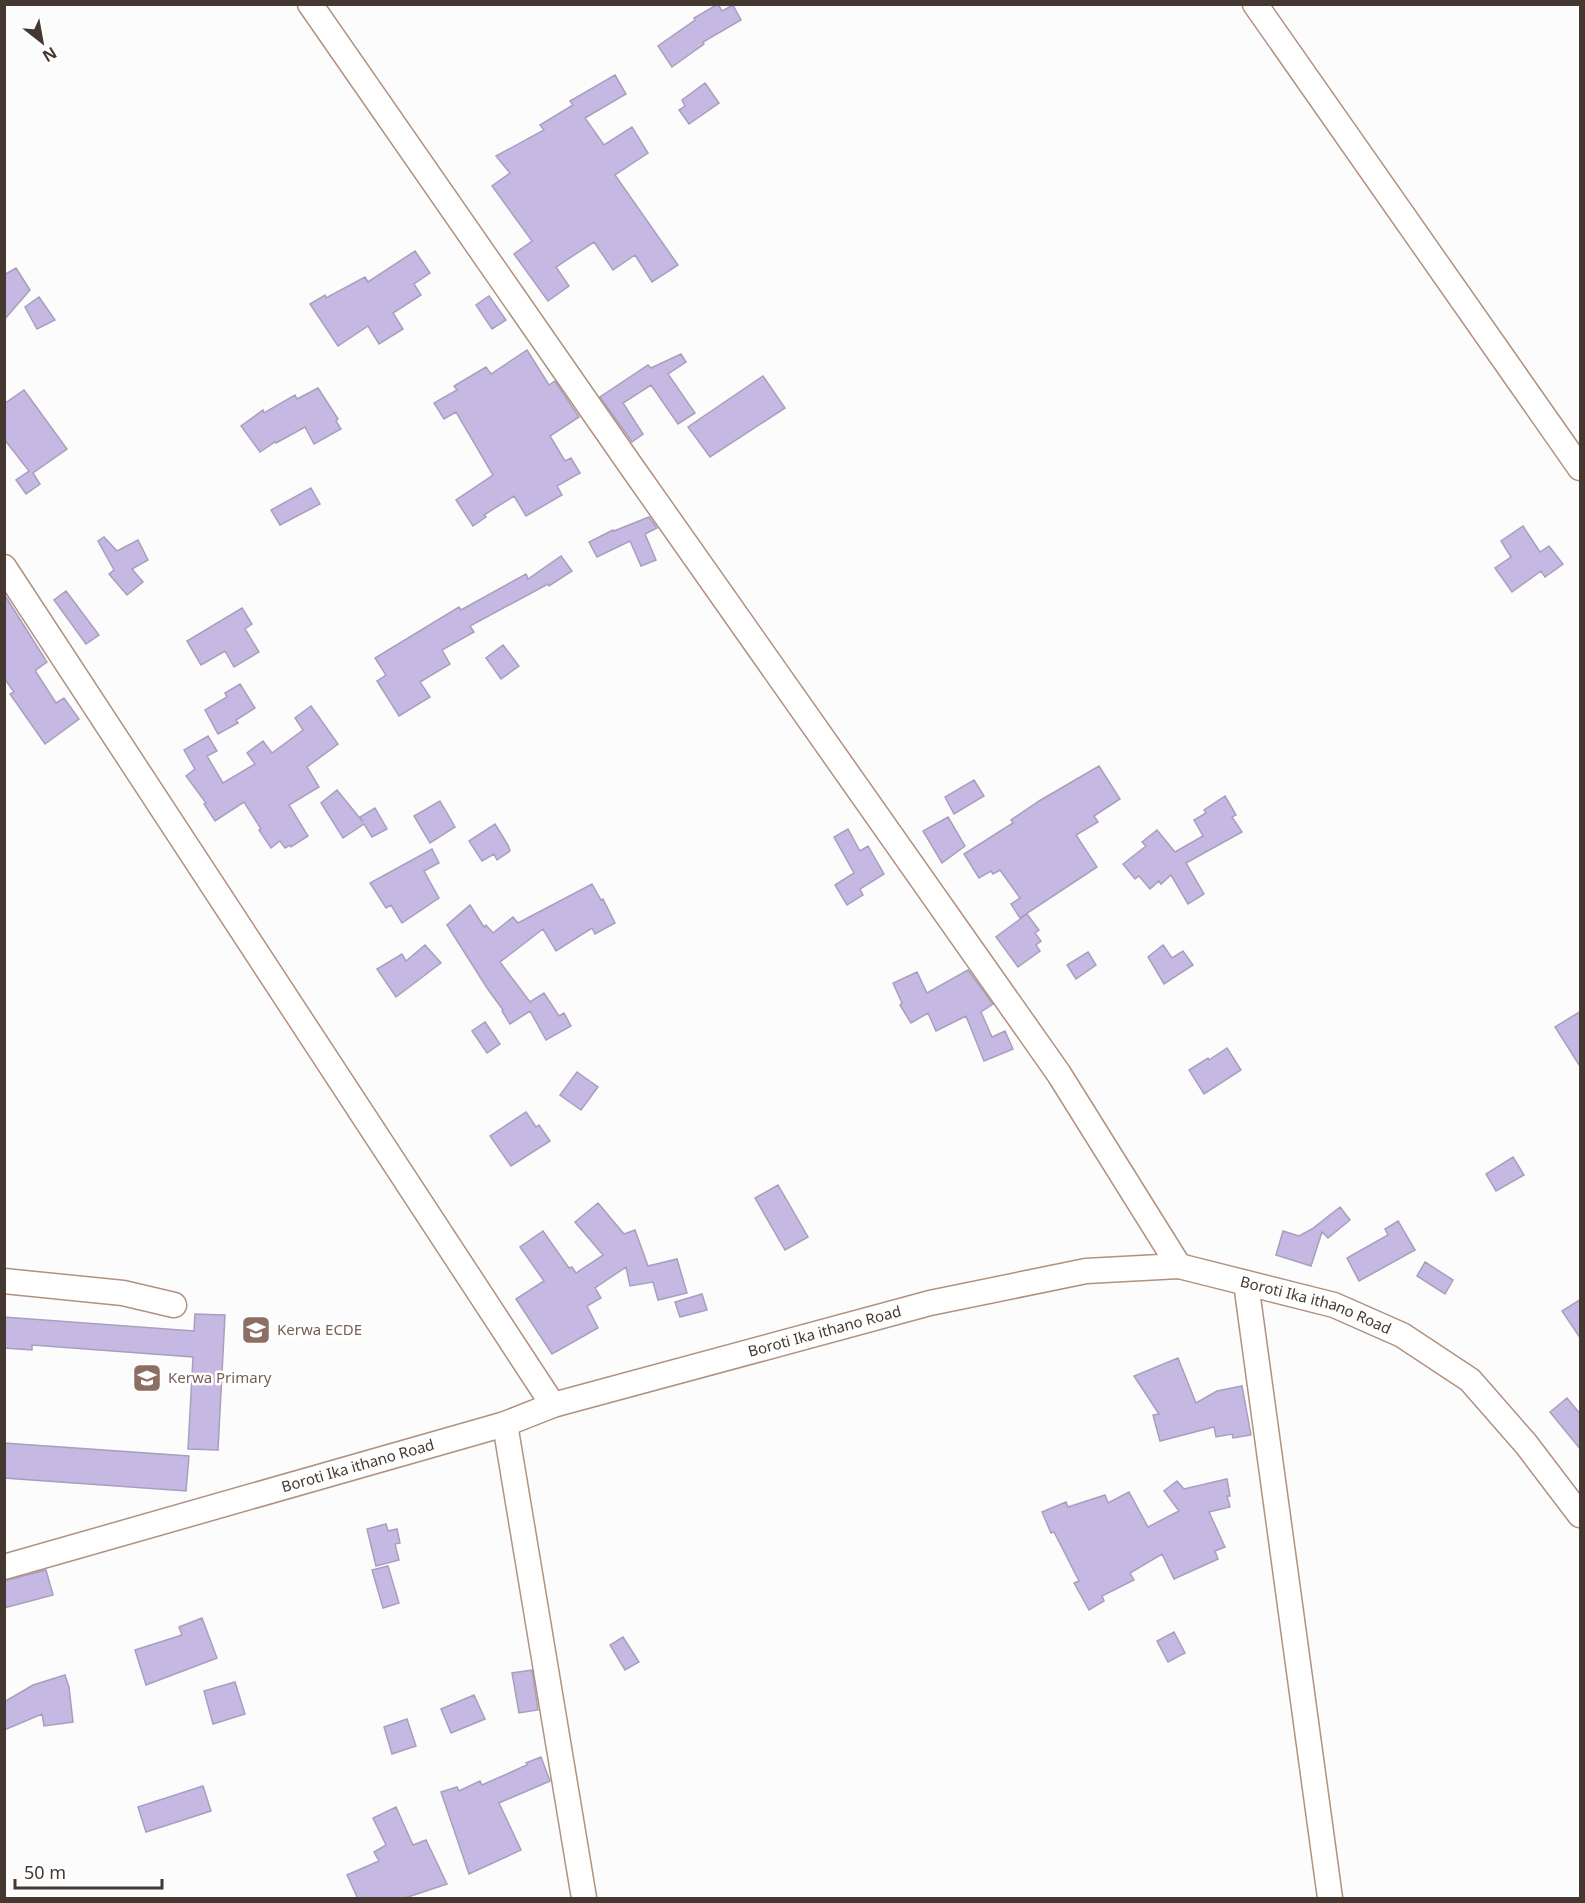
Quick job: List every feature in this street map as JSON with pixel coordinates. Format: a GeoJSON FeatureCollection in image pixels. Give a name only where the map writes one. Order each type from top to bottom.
{"type":"FeatureCollection","features":[{"type":"Feature","properties":{"kind":"street"},"geometry":{"type":"LineString","coordinates":[[310,4],[631,466],[1059,1074],[1179,1266]]}},
{"type":"Feature","properties":{"kind":"street"},"geometry":{"type":"LineString","coordinates":[[1255,4],[1581,468]]}},
{"type":"Feature","properties":{"kind":"street"},"geometry":{"type":"LineString","coordinates":[[4,567],[553,1405]]}},
{"type":"Feature","properties":{"kind":"street","name":"Boroti Ika ithano Road"},"geometry":{"type":"LineString","coordinates":[[4,1567],[505,1424],[553,1405],[930,1304],[1086,1271],[1179,1266],[1334,1305],[1402,1335],[1470,1380],[1526,1444],[1581,1515]]}},
{"type":"Feature","properties":{"kind":"street"},"geometry":{"type":"LineString","coordinates":[[4,1281],[123,1293],[174,1305]]}},
{"type":"Feature","properties":{"kind":"street"},"geometry":{"type":"LineString","coordinates":[[1246,1283],[1330,1899]]}},
{"type":"Feature","properties":{"kind":"street"},"geometry":{"type":"LineString","coordinates":[[505,1424],[584,1899]]}},
{"type":"Feature","properties":{"kind":"building"},"geometry":{"type":"Polygon","coordinates":[[[718,4],[722,11],[733,5],[741,20],[703,42],[704,44],[672,67],[658,46],[695,20],[694,18],[718,4]]]}},
{"type":"Feature","properties":{"kind":"building"},"geometry":{"type":"Polygon","coordinates":[[[615,75],[626,94],[585,118],[604,145],[632,127],[648,153],[615,175],[678,265],[652,282],[635,255],[613,270],[594,242],[556,267],[569,286],[548,301],[514,254],[532,241],[492,186],[510,173],[496,156],[544,130],[540,125],[573,105],[570,101],[615,75]]]}},
{"type":"Feature","properties":{"kind":"building"},"geometry":{"type":"Polygon","coordinates":[[[705,83],[719,103],[689,124],[679,110],[685,106],[682,100],[705,83]]]}},
{"type":"Feature","properties":{"kind":"building"},"geometry":{"type":"Polygon","coordinates":[[[415,251],[430,273],[414,284],[421,295],[393,313],[403,329],[379,344],[368,326],[338,346],[310,304],[365,277],[368,282],[415,251]]]}},
{"type":"Feature","properties":{"kind":"building"},"geometry":{"type":"Polygon","coordinates":[[[16,268],[30,290],[4,320],[4,275],[16,268]]]}},
{"type":"Feature","properties":{"kind":"building"},"geometry":{"type":"Polygon","coordinates":[[[489,296],[506,320],[492,329],[476,305],[489,296]]]}},
{"type":"Feature","properties":{"kind":"building"},"geometry":{"type":"Polygon","coordinates":[[[39,297],[55,320],[37,329],[25,307],[39,297]]]}},
{"type":"Feature","properties":{"kind":"building"},"geometry":{"type":"Polygon","coordinates":[[[527,350],[549,385],[555,381],[579,417],[550,436],[565,461],[571,458],[580,473],[557,486],[562,495],[526,516],[514,496],[484,515],[486,517],[473,526],[456,500],[493,475],[456,412],[444,419],[434,403],[457,390],[454,386],[486,367],[491,374],[527,350]]]}},
{"type":"Feature","properties":{"kind":"building"},"geometry":{"type":"Polygon","coordinates":[[[681,354],[686,362],[668,374],[695,413],[678,424],[651,385],[623,403],[643,434],[632,442],[600,397],[648,365],[651,368],[681,354]]]}},
{"type":"Feature","properties":{"kind":"building"},"geometry":{"type":"Polygon","coordinates":[[[763,376],[785,408],[710,457],[688,427],[763,376]]]}},
{"type":"Feature","properties":{"kind":"building"},"geometry":{"type":"Polygon","coordinates":[[[318,388],[338,419],[336,421],[341,429],[314,444],[305,427],[260,452],[241,426],[263,410],[264,413],[295,395],[297,399],[318,388]]]}},
{"type":"Feature","properties":{"kind":"building"},"geometry":{"type":"Polygon","coordinates":[[[24,390],[67,449],[33,473],[40,484],[26,494],[16,480],[29,471],[4,439],[4,404],[24,390]]]}},
{"type":"Feature","properties":{"kind":"building"},"geometry":{"type":"Polygon","coordinates":[[[311,488],[320,504],[280,525],[271,510],[311,488]]]}},
{"type":"Feature","properties":{"kind":"building"},"geometry":{"type":"Polygon","coordinates":[[[649,517],[657,528],[645,534],[656,560],[641,566],[630,541],[597,557],[589,542],[613,530],[649,517]]]}},
{"type":"Feature","properties":{"kind":"building"},"geometry":{"type":"Polygon","coordinates":[[[1523,526],[1540,552],[1549,546],[1563,564],[1545,577],[1541,571],[1512,592],[1495,568],[1511,557],[1501,541],[1523,526]]]}},
{"type":"Feature","properties":{"kind":"building"},"geometry":{"type":"Polygon","coordinates":[[[104,537],[117,551],[138,540],[148,560],[132,569],[143,582],[127,595],[109,574],[114,570],[98,541],[104,537]]]}},
{"type":"Feature","properties":{"kind":"building"},"geometry":{"type":"Polygon","coordinates":[[[561,556],[572,571],[549,586],[548,584],[470,626],[474,632],[442,650],[450,664],[420,682],[430,697],[399,716],[377,681],[386,675],[375,658],[459,607],[461,610],[526,574],[528,579],[561,556]]]}},
{"type":"Feature","properties":{"kind":"building"},"geometry":{"type":"Polygon","coordinates":[[[66,591],[99,635],[86,644],[54,600],[66,591]]]}},
{"type":"Feature","properties":{"kind":"building"},"geometry":{"type":"Polygon","coordinates":[[[4,594],[47,662],[36,672],[56,703],[64,698],[79,719],[45,744],[10,694],[14,692],[4,678],[4,594]]]}},
{"type":"Feature","properties":{"kind":"building"},"geometry":{"type":"Polygon","coordinates":[[[242,608],[252,624],[245,629],[259,652],[234,667],[225,651],[201,665],[187,641],[242,608]]]}},
{"type":"Feature","properties":{"kind":"building"},"geometry":{"type":"Polygon","coordinates":[[[503,645],[519,666],[501,679],[486,658],[503,645]]]}},
{"type":"Feature","properties":{"kind":"building"},"geometry":{"type":"Polygon","coordinates":[[[240,684],[255,708],[236,720],[238,723],[218,734],[205,710],[227,697],[225,693],[240,684]]]}},
{"type":"Feature","properties":{"kind":"building"},"geometry":{"type":"Polygon","coordinates":[[[311,706],[338,744],[307,767],[319,787],[289,805],[308,836],[291,847],[290,845],[285,848],[280,841],[271,848],[244,802],[215,821],[204,804],[206,803],[186,776],[195,769],[184,750],[208,736],[217,751],[207,756],[223,783],[255,764],[247,753],[263,741],[272,753],[303,730],[295,718],[311,706]]]}},
{"type":"Feature","properties":{"kind":"building"},"geometry":{"type":"Polygon","coordinates":[[[1099,766],[1120,799],[1094,816],[1098,822],[1076,835],[1097,867],[1020,918],[1011,904],[1020,898],[1000,870],[993,874],[991,871],[979,878],[964,854],[1013,823],[1011,820],[1039,801],[1099,766]]]}},
{"type":"Feature","properties":{"kind":"building"},"geometry":{"type":"Polygon","coordinates":[[[974,780],[984,796],[954,814],[945,797],[974,780]]]}},
{"type":"Feature","properties":{"kind":"building"},"geometry":{"type":"Polygon","coordinates":[[[337,790],[363,822],[360,817],[375,808],[387,829],[372,837],[364,824],[343,838],[321,803],[337,790]]]}},
{"type":"Feature","properties":{"kind":"building"},"geometry":{"type":"Polygon","coordinates":[[[1225,796],[1236,815],[1232,817],[1242,832],[1186,863],[1204,894],[1188,904],[1171,875],[1161,884],[1159,881],[1150,889],[1139,876],[1135,879],[1123,864],[1146,846],[1142,842],[1157,830],[1175,852],[1203,836],[1194,820],[1206,813],[1204,810],[1225,796]]]}},
{"type":"Feature","properties":{"kind":"building"},"geometry":{"type":"Polygon","coordinates":[[[440,801],[455,827],[430,843],[414,816],[440,801]]]}},
{"type":"Feature","properties":{"kind":"building"},"geometry":{"type":"Polygon","coordinates":[[[948,817],[965,846],[942,863],[923,831],[948,817]]]}},
{"type":"Feature","properties":{"kind":"building"},"geometry":{"type":"Polygon","coordinates":[[[495,824],[510,851],[497,860],[494,854],[482,861],[469,841],[495,824]]]}},
{"type":"Feature","properties":{"kind":"building"},"geometry":{"type":"Polygon","coordinates":[[[848,829],[860,851],[868,846],[884,874],[860,889],[863,895],[847,905],[835,885],[854,873],[834,837],[848,829]]]}},
{"type":"Feature","properties":{"kind":"building"},"geometry":{"type":"Polygon","coordinates":[[[432,849],[439,863],[424,871],[439,898],[402,923],[391,905],[386,908],[370,883],[432,849]]]}},
{"type":"Feature","properties":{"kind":"building"},"geometry":{"type":"Polygon","coordinates":[[[592,884],[601,900],[603,899],[615,923],[595,934],[592,928],[556,951],[543,929],[500,962],[530,1002],[544,993],[559,1016],[564,1013],[571,1026],[546,1040],[530,1011],[510,1024],[447,925],[470,905],[484,927],[486,925],[493,933],[513,917],[518,923],[592,884]]]}},
{"type":"Feature","properties":{"kind":"building"},"geometry":{"type":"Polygon","coordinates":[[[1027,914],[1039,930],[1035,933],[1041,941],[1036,945],[1040,951],[1018,967],[996,937],[1027,914]]]}},
{"type":"Feature","properties":{"kind":"building"},"geometry":{"type":"Polygon","coordinates":[[[425,945],[441,963],[396,997],[377,969],[402,954],[406,961],[425,945]]]}},
{"type":"Feature","properties":{"kind":"building"},"geometry":{"type":"Polygon","coordinates":[[[1163,945],[1172,958],[1183,951],[1193,965],[1164,984],[1148,957],[1163,945]]]}},
{"type":"Feature","properties":{"kind":"building"},"geometry":{"type":"Polygon","coordinates":[[[1088,952],[1096,965],[1076,979],[1067,965],[1088,952]]]}},
{"type":"Feature","properties":{"kind":"building"},"geometry":{"type":"Polygon","coordinates":[[[968,970],[993,1004],[981,1012],[992,1037],[1005,1031],[1013,1049],[984,1061],[966,1016],[936,1031],[928,1013],[911,1023],[900,1005],[902,1003],[893,983],[917,972],[927,993],[968,970]]]}},
{"type":"Feature","properties":{"kind":"building"},"geometry":{"type":"Polygon","coordinates":[[[1581,1011],[1581,1068],[1555,1027],[1581,1011]]]}},
{"type":"Feature","properties":{"kind":"building"},"geometry":{"type":"Polygon","coordinates":[[[485,1022],[500,1044],[487,1053],[472,1031],[485,1022]]]}},
{"type":"Feature","properties":{"kind":"building"},"geometry":{"type":"Polygon","coordinates":[[[1227,1048],[1241,1070],[1204,1094],[1189,1070],[1227,1048]]]}},
{"type":"Feature","properties":{"kind":"building"},"geometry":{"type":"Polygon","coordinates":[[[577,1072],[598,1087],[581,1110],[560,1095],[577,1072]]]}},
{"type":"Feature","properties":{"kind":"building"},"geometry":{"type":"Polygon","coordinates":[[[526,1112],[536,1127],[539,1125],[550,1141],[511,1166],[490,1136],[526,1112]]]}},
{"type":"Feature","properties":{"kind":"building"},"geometry":{"type":"Polygon","coordinates":[[[1513,1157],[1524,1175],[1496,1191],[1486,1174],[1513,1157]]]}},
{"type":"Feature","properties":{"kind":"building"},"geometry":{"type":"Polygon","coordinates":[[[778,1185],[808,1237],[785,1250],[755,1198],[778,1185]]]}},
{"type":"Feature","properties":{"kind":"building"},"geometry":{"type":"Polygon","coordinates":[[[598,1203],[624,1234],[635,1230],[648,1266],[677,1259],[687,1293],[658,1300],[653,1282],[630,1286],[626,1267],[595,1288],[601,1298],[587,1306],[598,1328],[552,1354],[516,1299],[544,1281],[520,1247],[543,1231],[569,1268],[572,1267],[576,1273],[603,1255],[575,1222],[598,1203]]]}},
{"type":"Feature","properties":{"kind":"building"},"geometry":{"type":"Polygon","coordinates":[[[1340,1207],[1350,1220],[1328,1238],[1322,1232],[1311,1266],[1276,1255],[1283,1231],[1299,1236],[1340,1207]]]}},
{"type":"Feature","properties":{"kind":"building"},"geometry":{"type":"Polygon","coordinates":[[[1398,1221],[1415,1250],[1359,1281],[1347,1258],[1388,1235],[1385,1229],[1398,1221]]]}},
{"type":"Feature","properties":{"kind":"building"},"geometry":{"type":"Polygon","coordinates":[[[1425,1262],[1453,1280],[1445,1294],[1417,1276],[1425,1262]]]}},
{"type":"Feature","properties":{"kind":"building"},"geometry":{"type":"Polygon","coordinates":[[[702,1294],[707,1310],[680,1317],[675,1302],[702,1294]]]}},
{"type":"Feature","properties":{"kind":"building"},"geometry":{"type":"Polygon","coordinates":[[[1581,1299],[1581,1339],[1562,1311],[1581,1299]]]}},
{"type":"Feature","properties":{"kind":"building"},"geometry":{"type":"Polygon","coordinates":[[[195,1314],[225,1315],[218,1450],[188,1449],[193,1357],[32,1345],[32,1350],[4,1348],[4,1317],[194,1331],[195,1314]]]}},
{"type":"Feature","properties":{"kind":"building"},"geometry":{"type":"Polygon","coordinates":[[[1178,1358],[1196,1403],[1217,1391],[1242,1386],[1251,1435],[1233,1438],[1232,1434],[1216,1437],[1214,1427],[1160,1441],[1153,1415],[1159,1414],[1134,1376],[1178,1358]]]}},
{"type":"Feature","properties":{"kind":"building"},"geometry":{"type":"Polygon","coordinates":[[[1567,1398],[1581,1415],[1581,1450],[1550,1412],[1567,1398]]]}},
{"type":"Feature","properties":{"kind":"building"},"geometry":{"type":"Polygon","coordinates":[[[4,1443],[189,1456],[186,1491],[4,1478],[4,1443]]]}},
{"type":"Feature","properties":{"kind":"building"},"geometry":{"type":"Polygon","coordinates":[[[1227,1479],[1230,1496],[1227,1496],[1230,1507],[1209,1512],[1225,1547],[1215,1551],[1218,1559],[1174,1579],[1162,1554],[1130,1573],[1134,1580],[1102,1596],[1104,1601],[1089,1610],[1074,1583],[1079,1581],[1054,1532],[1051,1533],[1042,1512],[1066,1502],[1068,1507],[1105,1495],[1108,1503],[1129,1492],[1148,1527],[1179,1511],[1164,1491],[1177,1481],[1184,1489],[1227,1479]]]}},
{"type":"Feature","properties":{"kind":"building"},"geometry":{"type":"Polygon","coordinates":[[[386,1524],[388,1531],[397,1529],[400,1543],[395,1544],[399,1560],[376,1566],[367,1529],[386,1524]]]}},
{"type":"Feature","properties":{"kind":"building"},"geometry":{"type":"Polygon","coordinates":[[[388,1566],[399,1603],[383,1608],[372,1570],[388,1566]]]}},
{"type":"Feature","properties":{"kind":"building"},"geometry":{"type":"Polygon","coordinates":[[[46,1570],[53,1595],[4,1608],[4,1581],[46,1570]]]}},
{"type":"Feature","properties":{"kind":"building"},"geometry":{"type":"Polygon","coordinates":[[[202,1618],[217,1658],[146,1685],[135,1650],[182,1635],[179,1627],[202,1618]]]}},
{"type":"Feature","properties":{"kind":"building"},"geometry":{"type":"Polygon","coordinates":[[[1174,1632],[1185,1653],[1168,1662],[1157,1641],[1174,1632]]]}},
{"type":"Feature","properties":{"kind":"building"},"geometry":{"type":"Polygon","coordinates":[[[623,1637],[639,1662],[625,1670],[610,1645],[623,1637]]]}},
{"type":"Feature","properties":{"kind":"building"},"geometry":{"type":"Polygon","coordinates":[[[532,1670],[538,1710],[519,1713],[512,1673],[532,1670]]]}},
{"type":"Feature","properties":{"kind":"building"},"geometry":{"type":"Polygon","coordinates":[[[65,1675],[69,1687],[73,1722],[44,1726],[42,1714],[4,1730],[4,1702],[33,1685],[65,1675]]]}},
{"type":"Feature","properties":{"kind":"building"},"geometry":{"type":"Polygon","coordinates":[[[235,1682],[245,1714],[213,1724],[204,1691],[235,1682]]]}},
{"type":"Feature","properties":{"kind":"building"},"geometry":{"type":"Polygon","coordinates":[[[474,1695],[485,1719],[451,1733],[441,1709],[474,1695]]]}},
{"type":"Feature","properties":{"kind":"building"},"geometry":{"type":"Polygon","coordinates":[[[407,1719],[416,1746],[392,1754],[384,1727],[407,1719]]]}},
{"type":"Feature","properties":{"kind":"building"},"geometry":{"type":"Polygon","coordinates":[[[541,1757],[550,1781],[499,1803],[521,1850],[469,1874],[441,1792],[457,1787],[459,1791],[480,1781],[482,1785],[541,1757]]]}},
{"type":"Feature","properties":{"kind":"building"},"geometry":{"type":"Polygon","coordinates":[[[203,1786],[211,1811],[146,1832],[138,1807],[203,1786]]]}},
{"type":"Feature","properties":{"kind":"building"},"geometry":{"type":"Polygon","coordinates":[[[396,1807],[413,1845],[426,1840],[447,1884],[402,1899],[358,1899],[347,1875],[379,1861],[374,1852],[386,1845],[373,1818],[396,1807]]]}},
{"type":"Feature","properties":{"kind":"place","name":"Kerwa ECDE"},"geometry":{"type":"Point","coordinates":[256,1330]}},
{"type":"Feature","properties":{"kind":"place","name":"Kerwa Primary"},"geometry":{"type":"Point","coordinates":[147,1378]}}]}
